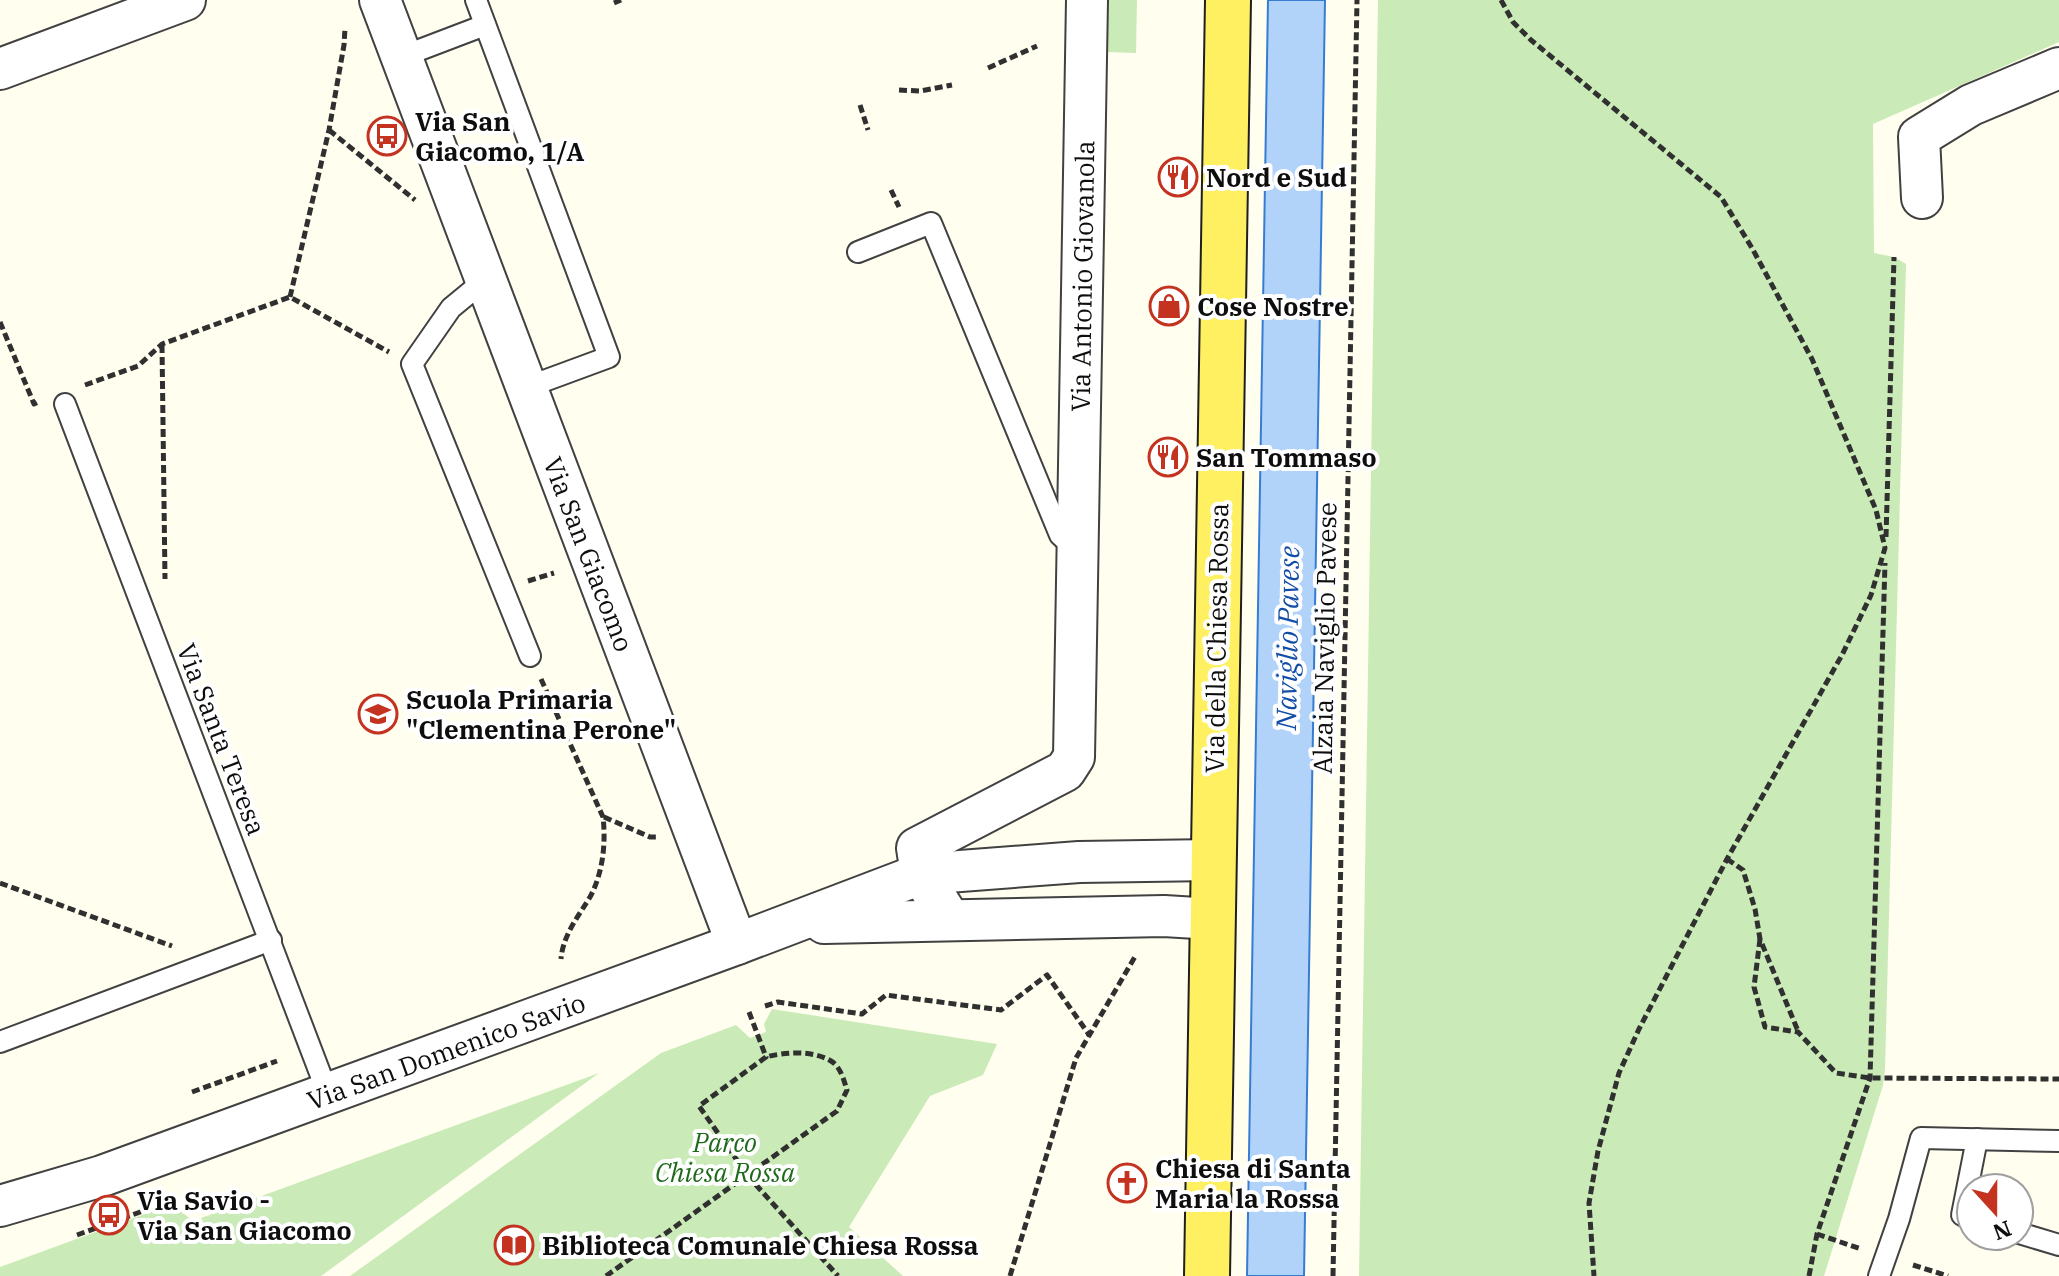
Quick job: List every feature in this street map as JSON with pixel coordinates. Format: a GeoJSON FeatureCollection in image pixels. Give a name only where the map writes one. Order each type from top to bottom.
{"type":"FeatureCollection","features":[{"type":"Feature","properties":{"kind":"main road","name":"Via della Chiesa Rossa"},"geometry":{"type":"LineString","coordinates":[[1207,1276],[1228,0]]}},
{"type":"Feature","properties":{"kind":"street"},"geometry":{"type":"LineString","coordinates":[[0,69],[185,0]]}},
{"type":"Feature","properties":{"kind":"street","name":"Via San Giacomo"},"geometry":{"type":"LineString","coordinates":[[380,0],[737,944]]}},
{"type":"Feature","properties":{"kind":"street","name":"Via Antonio Giovanola"},"geometry":{"type":"LineString","coordinates":[[921,874],[917,848],[1065,771],[1074,757],[1087,0]]}},
{"type":"Feature","properties":{"kind":"street"},"geometry":{"type":"LineString","coordinates":[[1922,198],[1919,137],[1971,105],[2059,68]]}},
{"type":"Feature","properties":{"kind":"street","name":"Via San Domenico Savio"},"geometry":{"type":"LineString","coordinates":[[0,1206],[102,1176],[921,874],[1079,862],[1212,860]]}},
{"type":"Feature","properties":{"kind":"street"},"geometry":{"type":"LineString","coordinates":[[921,874],[949,918]]}},
{"type":"Feature","properties":{"kind":"street","name":"Via San Domenico Savio"},"geometry":{"type":"LineString","coordinates":[[788,924],[949,918],[1164,916],[1213,919]]}},
{"type":"Feature","properties":{"kind":"street","name":"Via San Domenico Savio"},"geometry":{"type":"LineString","coordinates":[[0,1226],[102,1176]]}},
{"type":"Feature","properties":{"kind":"lane"},"geometry":{"type":"LineString","coordinates":[[476,0],[609,357],[525,388]]}},
{"type":"Feature","properties":{"kind":"lane"},"geometry":{"type":"LineString","coordinates":[[401,57],[485,25]]}},
{"type":"Feature","properties":{"kind":"lane"},"geometry":{"type":"LineString","coordinates":[[858,252],[931,223],[1060,535],[1078,552]]}},
{"type":"Feature","properties":{"kind":"lane"},"geometry":{"type":"LineString","coordinates":[[485,280],[451,308],[412,364],[530,656]]}},
{"type":"Feature","properties":{"kind":"lane","name":"Via Santa Teresa"},"geometry":{"type":"LineString","coordinates":[[63,397],[328,1094]]}},
{"type":"Feature","properties":{"kind":"lane"},"geometry":{"type":"LineString","coordinates":[[0,1042],[271,940]]}},
{"type":"Feature","properties":{"kind":"lane"},"geometry":{"type":"LineString","coordinates":[[1879,1276],[1899,1219],[1921,1138],[2059,1141]]}},
{"type":"Feature","properties":{"kind":"lane"},"geometry":{"type":"LineString","coordinates":[[1970,1172],[1977,1139]]}},
{"type":"Feature","properties":{"kind":"lane"},"geometry":{"type":"LineString","coordinates":[[2035,1238],[2059,1245]]}},
{"type":"Feature","properties":{"kind":"path"},"geometry":{"type":"LineString","coordinates":[[614,3],[621,0]]}},
{"type":"Feature","properties":{"kind":"path","name":"Alzaia Naviglio Pavese"},"geometry":{"type":"LineString","coordinates":[[1333,1276],[1357,0]]}},
{"type":"Feature","properties":{"kind":"path"},"geometry":{"type":"LineString","coordinates":[[1501,0],[1513,22],[1531,40],[1721,197],[1812,359],[1876,510],[1885,548],[1871,595],[1842,655],[1727,859],[1619,1073],[1598,1151],[1589,1203],[1594,1276]]}},
{"type":"Feature","properties":{"kind":"path"},"geometry":{"type":"LineString","coordinates":[[290,297],[329,130],[345,28]]}},
{"type":"Feature","properties":{"kind":"path"},"geometry":{"type":"LineString","coordinates":[[988,68],[1037,46]]}},
{"type":"Feature","properties":{"kind":"path"},"geometry":{"type":"LineString","coordinates":[[899,90],[920,91],[952,85]]}},
{"type":"Feature","properties":{"kind":"path"},"geometry":{"type":"LineString","coordinates":[[860,105],[868,130]]}},
{"type":"Feature","properties":{"kind":"path"},"geometry":{"type":"LineString","coordinates":[[329,130],[413,200],[452,192]]}},
{"type":"Feature","properties":{"kind":"path"},"geometry":{"type":"LineString","coordinates":[[1809,1276],[1817,1234],[1870,1078],[1894,257]]}},
{"type":"Feature","properties":{"kind":"path"},"geometry":{"type":"LineString","coordinates":[[0,322],[34,404],[63,397],[138,366],[162,344],[290,297],[412,364]]}},
{"type":"Feature","properties":{"kind":"path"},"geometry":{"type":"LineString","coordinates":[[162,344],[164,584]]}},
{"type":"Feature","properties":{"kind":"path"},"geometry":{"type":"LineString","coordinates":[[530,656],[603,817],[605,837],[602,859],[592,893],[568,931],[561,959]]}},
{"type":"Feature","properties":{"kind":"path"},"geometry":{"type":"LineString","coordinates":[[603,817],[650,837],[668,837],[693,828]]}},
{"type":"Feature","properties":{"kind":"path"},"geometry":{"type":"LineString","coordinates":[[1727,859],[1743,870],[1760,939],[1798,1032],[1836,1073],[1870,1078],[2059,1079]]}},
{"type":"Feature","properties":{"kind":"path"},"geometry":{"type":"LineString","coordinates":[[0,883],[214,961]]}},
{"type":"Feature","properties":{"kind":"path"},"geometry":{"type":"LineString","coordinates":[[1760,939],[1754,987],[1765,1027],[1798,1032]]}},
{"type":"Feature","properties":{"kind":"path"},"geometry":{"type":"LineString","coordinates":[[1010,1276],[1076,1058],[1142,947]]}},
{"type":"Feature","properties":{"kind":"path"},"geometry":{"type":"LineString","coordinates":[[765,1006],[778,1002],[862,1014],[886,995],[1001,1010],[1047,975],[1090,1036]]}},
{"type":"Feature","properties":{"kind":"path"},"geometry":{"type":"LineString","coordinates":[[749,1012],[766,1057]]}},
{"type":"Feature","properties":{"kind":"path"},"geometry":{"type":"LineString","coordinates":[[606,1276],[748,1176],[837,1111],[847,1090],[840,1071],[832,1061],[789,1051],[766,1057],[699,1106],[748,1176],[838,1276]]}},
{"type":"Feature","properties":{"kind":"path"},"geometry":{"type":"LineString","coordinates":[[192,1092],[277,1061]]}},
{"type":"Feature","properties":{"kind":"path"},"geometry":{"type":"LineString","coordinates":[[77,1235],[143,1211]]}},
{"type":"Feature","properties":{"kind":"green space"},"geometry":{"type":"Polygon","coordinates":[[[1106,0],[1137,0],[1136,53],[1106,52],[1106,0]]]}},
{"type":"Feature","properties":{"kind":"green space"},"geometry":{"type":"Polygon","coordinates":[[[1378,0],[2059,0],[2059,42],[1873,124],[1874,253],[1894,257],[1906,264],[1885,1069],[1883,1085],[1824,1276],[1359,1276],[1378,0]]]}},
{"type":"Feature","properties":{"kind":"green space","name":"Parco Chiesa Rossa"},"geometry":{"type":"Polygon","coordinates":[[[772,1009],[997,1044],[983,1075],[930,1096],[849,1227],[903,1276],[350,1276],[661,1053],[736,1025],[750,1038],[766,1032],[764,1024],[772,1009]]]}},
{"type":"Feature","properties":{"kind":"green space"},"geometry":{"type":"Polygon","coordinates":[[[599,1073],[321,1276],[0,1276],[0,1267],[172,1204],[193,1221],[599,1073]]]}},
{"type":"Feature","properties":{"kind":"water","name":"Naviglio Pavese"},"geometry":{"type":"Polygon","coordinates":[[[1268,0],[1325,0],[1304,1276],[1247,1276],[1268,0]]]}},
{"type":"Feature","properties":{"kind":"place","name":"Via San Giacomo, 1/A"},"geometry":{"type":"Point","coordinates":[387,136]}},
{"type":"Feature","properties":{"kind":"place","name":"Nord e Sud"},"geometry":{"type":"Point","coordinates":[1178,177]}},
{"type":"Feature","properties":{"kind":"place","name":"Cose Nostre"},"geometry":{"type":"Point","coordinates":[1169,306]}},
{"type":"Feature","properties":{"kind":"place","name":"San Tommaso"},"geometry":{"type":"Point","coordinates":[1168,457]}},
{"type":"Feature","properties":{"kind":"place","name":"Scuola Primaria \"Clementina Perone\""},"geometry":{"type":"Point","coordinates":[378,714]}},
{"type":"Feature","properties":{"kind":"place","name":"Chiesa di Santa Maria la Rossa"},"geometry":{"type":"Point","coordinates":[1127,1183]}},
{"type":"Feature","properties":{"kind":"place","name":"Via Savio - Via San Giacomo"},"geometry":{"type":"Point","coordinates":[109,1215]}},
{"type":"Feature","properties":{"kind":"place","name":"Biblioteca Comunale Chiesa Rossa"},"geometry":{"type":"Point","coordinates":[514,1245]}}]}
